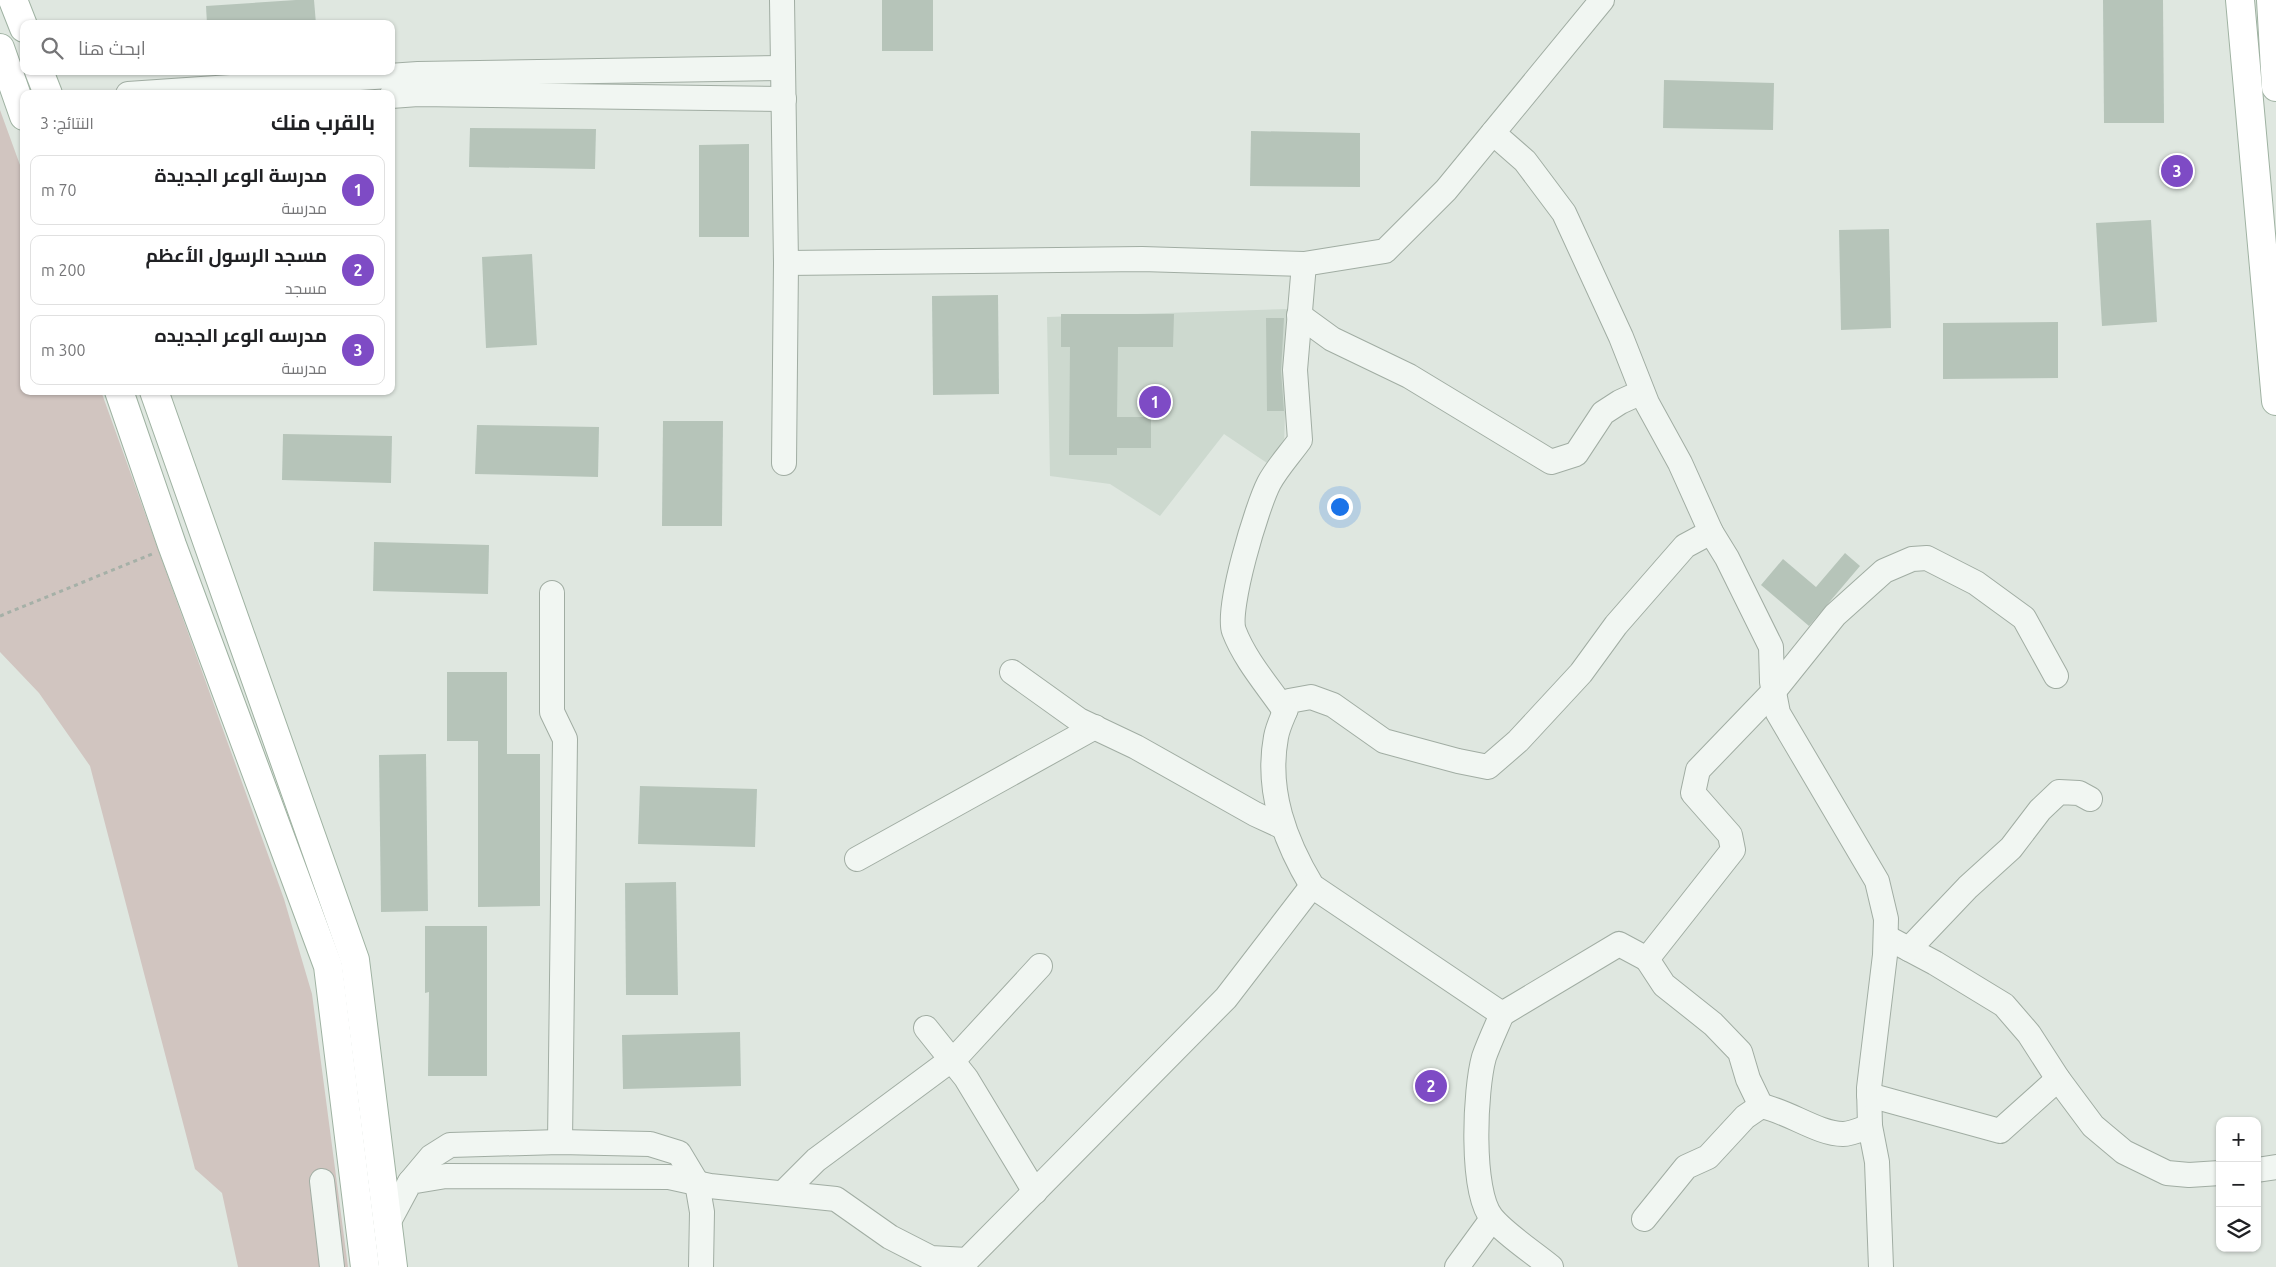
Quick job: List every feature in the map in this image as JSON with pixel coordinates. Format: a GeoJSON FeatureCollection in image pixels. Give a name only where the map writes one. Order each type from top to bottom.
{"type":"FeatureCollection","features":[{"type":"Feature","properties":{"kind":"main road"},"geometry":{"type":"LineString","coordinates":[[14,0],[21,20]]}},
{"type":"Feature","properties":{"kind":"main road"},"geometry":{"type":"LineString","coordinates":[[2240,0],[2276,401]]}},
{"type":"Feature","properties":{"kind":"main road"},"geometry":{"type":"LineString","coordinates":[[2270,0],[2276,87]]}},
{"type":"Feature","properties":{"kind":"main road"},"geometry":{"type":"LineString","coordinates":[[0,48],[20,105]]}},
{"type":"Feature","properties":{"kind":"main road"},"geometry":{"type":"LineString","coordinates":[[41,75],[47,90]]}},
{"type":"Feature","properties":{"kind":"main road"},"geometry":{"type":"LineString","coordinates":[[120,395],[172,545],[328,966],[365,1267]]}},
{"type":"Feature","properties":{"kind":"main road"},"geometry":{"type":"LineString","coordinates":[[155,395],[355,960],[393,1267]]}},
{"type":"Feature","properties":{"kind":"street"},"geometry":{"type":"LineString","coordinates":[[782,0],[786,262],[784,463]]}},
{"type":"Feature","properties":{"kind":"street"},"geometry":{"type":"LineString","coordinates":[[786,262],[1142,259],[1304,264],[1385,251],[1446,190],[1602,0]]}},
{"type":"Feature","properties":{"kind":"street"},"geometry":{"type":"LineString","coordinates":[[186,90],[418,74],[783,68]]}},
{"type":"Feature","properties":{"kind":"street"},"geometry":{"type":"LineString","coordinates":[[395,96],[418,94],[784,99]]}},
{"type":"Feature","properties":{"kind":"street"},"geometry":{"type":"LineString","coordinates":[[1493,132],[1525,161],[1564,213],[1621,337],[1642,392],[1680,463],[1711,532],[1727,558],[1771,647],[1774,691],[1778,713],[1877,881],[1886,919],[1886,937],[1869,1095],[1870,1126],[1877,1162],[1881,1267]]}},
{"type":"Feature","properties":{"kind":"street"},"geometry":{"type":"LineString","coordinates":[[1285,711],[1246,655],[1233,629],[1236,589],[1258,506],[1270,481],[1300,440],[1294,370],[1304,264]]}},
{"type":"Feature","properties":{"kind":"street"},"geometry":{"type":"LineString","coordinates":[[1299,315],[1332,339],[1408,376],[1551,462],[1576,454],[1603,413],[1620,402],[1642,392]]}},
{"type":"Feature","properties":{"kind":"street"},"geometry":{"type":"LineString","coordinates":[[1502,1014],[1312,886],[1296,860],[1278,814],[1274,780],[1276,737],[1289,701],[1311,697],[1333,705],[1384,741],[1458,762],[1488,767],[1518,741],[1581,673],[1622,618],[1685,546],[1711,532]]}},
{"type":"Feature","properties":{"kind":"street"},"geometry":{"type":"LineString","coordinates":[[1647,958],[1734,850],[1730,835],[1692,793],[1698,770],[1774,691],[1835,615],[1884,571],[1912,559],[1927,558],[1976,583],[2024,618],[2056,676]]}},
{"type":"Feature","properties":{"kind":"street"},"geometry":{"type":"LineString","coordinates":[[552,593],[552,712],[565,739],[560,1142]]}},
{"type":"Feature","properties":{"kind":"street"},"geometry":{"type":"LineString","coordinates":[[1012,672],[1079,720],[1283,827]]}},
{"type":"Feature","properties":{"kind":"street"},"geometry":{"type":"LineString","coordinates":[[857,859],[1095,727]]}},
{"type":"Feature","properties":{"kind":"street"},"geometry":{"type":"LineString","coordinates":[[1909,949],[1968,887],[2011,848],[2040,810],[2059,792],[2078,793],[2090,799]]}},
{"type":"Feature","properties":{"kind":"street"},"geometry":{"type":"LineString","coordinates":[[410,1182],[446,1176],[669,1177],[697,1183],[836,1199],[890,1237],[931,1258],[964,1263],[1226,998],[1312,886]]}},
{"type":"Feature","properties":{"kind":"street"},"geometry":{"type":"LineString","coordinates":[[1886,937],[2004,1005],[2029,1034],[2058,1079],[2093,1126],[2124,1152],[2166,1173],[2189,1175],[2216,1173]]}},
{"type":"Feature","properties":{"kind":"street"},"geometry":{"type":"LineString","coordinates":[[1551,1267],[1492,1219],[1484,1206],[1477,1159],[1476,1111],[1484,1058],[1502,1014],[1619,944],[1647,958],[1664,985],[1713,1024],[1740,1052],[1748,1078],[1761,1106]]}},
{"type":"Feature","properties":{"kind":"street"},"geometry":{"type":"LineString","coordinates":[[784,1192],[823,1155],[959,1054],[1040,966]]}},
{"type":"Feature","properties":{"kind":"street"},"geometry":{"type":"LineString","coordinates":[[926,1028],[950,1061],[966,1078],[1035,1192]]}},
{"type":"Feature","properties":{"kind":"street"},"geometry":{"type":"LineString","coordinates":[[1869,1095],[2000,1131],[2058,1079]]}},
{"type":"Feature","properties":{"kind":"street"},"geometry":{"type":"LineString","coordinates":[[1644,1219],[1686,1167],[1708,1157],[1744,1117],[1761,1106],[1779,1109],[1818,1129],[1843,1134],[1870,1126]]}},
{"type":"Feature","properties":{"kind":"street"},"geometry":{"type":"LineString","coordinates":[[388,1223],[410,1182],[431,1157],[450,1146],[560,1142],[650,1144],[679,1153],[697,1183],[702,1212],[701,1267]]}},
{"type":"Feature","properties":{"kind":"street"},"geometry":{"type":"LineString","coordinates":[[2261,1169],[2276,1167]]}},
{"type":"Feature","properties":{"kind":"street"},"geometry":{"type":"LineString","coordinates":[[322,1181],[332,1267]]}},
{"type":"Feature","properties":{"kind":"street"},"geometry":{"type":"LineString","coordinates":[[1457,1267],[1492,1219]]}},
{"type":"Feature","properties":{"kind":"path"},"geometry":{"type":"LineString","coordinates":[[0,616],[172,545]]}},
{"type":"Feature","properties":{"kind":"shaded area"},"geometry":{"type":"Polygon","coordinates":[[[0,110],[20,165],[20,395],[102,395],[284,899],[312,994],[348,1267],[238,1267],[222,1193],[195,1169],[90,766],[39,693],[0,652],[0,110]]]}},
{"type":"Feature","properties":{"kind":"shaded area"},"geometry":{"type":"Polygon","coordinates":[[[1288,309],[1284,447],[1267,463],[1224,434],[1160,516],[1110,484],[1050,476],[1047,317],[1288,309]]]}},
{"type":"Feature","properties":{"kind":"building"},"geometry":{"type":"Polygon","coordinates":[[[314,0],[316,20],[207,20],[206,6],[314,0]]]}},
{"type":"Feature","properties":{"kind":"building"},"geometry":{"type":"Polygon","coordinates":[[[882,0],[933,0],[933,51],[882,51],[882,0]]]}},
{"type":"Feature","properties":{"kind":"building"},"geometry":{"type":"Polygon","coordinates":[[[2103,0],[2163,0],[2164,123],[2104,123],[2103,0]]]}},
{"type":"Feature","properties":{"kind":"building"},"geometry":{"type":"Polygon","coordinates":[[[1664,80],[1774,83],[1773,130],[1663,128],[1664,80]]]}},
{"type":"Feature","properties":{"kind":"building"},"geometry":{"type":"Polygon","coordinates":[[[470,128],[596,129],[595,169],[469,167],[470,128]]]}},
{"type":"Feature","properties":{"kind":"building"},"geometry":{"type":"Polygon","coordinates":[[[1251,131],[1360,133],[1360,187],[1250,186],[1251,131]]]}},
{"type":"Feature","properties":{"kind":"building"},"geometry":{"type":"Polygon","coordinates":[[[749,144],[749,237],[699,237],[699,145],[749,144]]]}},
{"type":"Feature","properties":{"kind":"building"},"geometry":{"type":"Polygon","coordinates":[[[2151,220],[2157,322],[2102,326],[2096,223],[2151,220]]]}},
{"type":"Feature","properties":{"kind":"building"},"geometry":{"type":"Polygon","coordinates":[[[1889,229],[1891,328],[1841,330],[1839,230],[1889,229]]]}},
{"type":"Feature","properties":{"kind":"building"},"geometry":{"type":"Polygon","coordinates":[[[532,254],[537,345],[486,348],[482,257],[532,254]]]}},
{"type":"Feature","properties":{"kind":"building"},"geometry":{"type":"Polygon","coordinates":[[[998,295],[999,394],[933,395],[932,296],[998,295]]]}},
{"type":"Feature","properties":{"kind":"building"},"geometry":{"type":"Polygon","coordinates":[[[1061,314],[1174,314],[1173,347],[1118,347],[1117,417],[1151,417],[1151,448],[1117,448],[1117,455],[1069,455],[1070,347],[1061,347],[1061,314]]]}},
{"type":"Feature","properties":{"kind":"building"},"geometry":{"type":"Polygon","coordinates":[[[1266,318],[1284,318],[1281,371],[1284,411],[1267,411],[1266,318]]]}},
{"type":"Feature","properties":{"kind":"building"},"geometry":{"type":"Polygon","coordinates":[[[2058,322],[2058,378],[1943,379],[1943,323],[2058,322]]]}},
{"type":"Feature","properties":{"kind":"building"},"geometry":{"type":"Polygon","coordinates":[[[663,421],[723,421],[722,526],[662,526],[663,421]]]}},
{"type":"Feature","properties":{"kind":"building"},"geometry":{"type":"Polygon","coordinates":[[[477,425],[599,427],[598,477],[475,474],[477,425]]]}},
{"type":"Feature","properties":{"kind":"building"},"geometry":{"type":"Polygon","coordinates":[[[283,434],[392,436],[391,483],[282,480],[283,434]]]}},
{"type":"Feature","properties":{"kind":"building"},"geometry":{"type":"Polygon","coordinates":[[[374,542],[489,545],[488,594],[373,591],[374,542]]]}},
{"type":"Feature","properties":{"kind":"building"},"geometry":{"type":"Polygon","coordinates":[[[1845,553],[1860,566],[1809,626],[1761,585],[1783,559],[1816,587],[1845,553]]]}},
{"type":"Feature","properties":{"kind":"building"},"geometry":{"type":"Polygon","coordinates":[[[447,672],[507,672],[507,754],[540,754],[540,906],[478,907],[478,741],[447,741],[447,672]]]}},
{"type":"Feature","properties":{"kind":"building"},"geometry":{"type":"Polygon","coordinates":[[[426,754],[428,911],[381,912],[379,755],[426,754]]]}},
{"type":"Feature","properties":{"kind":"building"},"geometry":{"type":"Polygon","coordinates":[[[640,786],[757,789],[755,847],[638,844],[640,786]]]}},
{"type":"Feature","properties":{"kind":"building"},"geometry":{"type":"Polygon","coordinates":[[[676,882],[678,995],[626,995],[625,883],[676,882]]]}},
{"type":"Feature","properties":{"kind":"building"},"geometry":{"type":"Polygon","coordinates":[[[425,926],[487,926],[487,1076],[428,1076],[429,992],[425,993],[425,926]]]}},
{"type":"Feature","properties":{"kind":"building"},"geometry":{"type":"Polygon","coordinates":[[[740,1032],[741,1086],[623,1089],[622,1035],[740,1032]]]}},
{"type":"Feature","properties":{"kind":"place","name":"مدرسه الوعر الجديده"},"geometry":{"type":"Point","coordinates":[2177,171]}},
{"type":"Feature","properties":{"kind":"place","name":"مدرسة الوعر الجديدة"},"geometry":{"type":"Point","coordinates":[1155,402]}},
{"type":"Feature","properties":{"kind":"place","name":"مسجد الرسول الأعظم"},"geometry":{"type":"Point","coordinates":[1431,1086]}}]}
